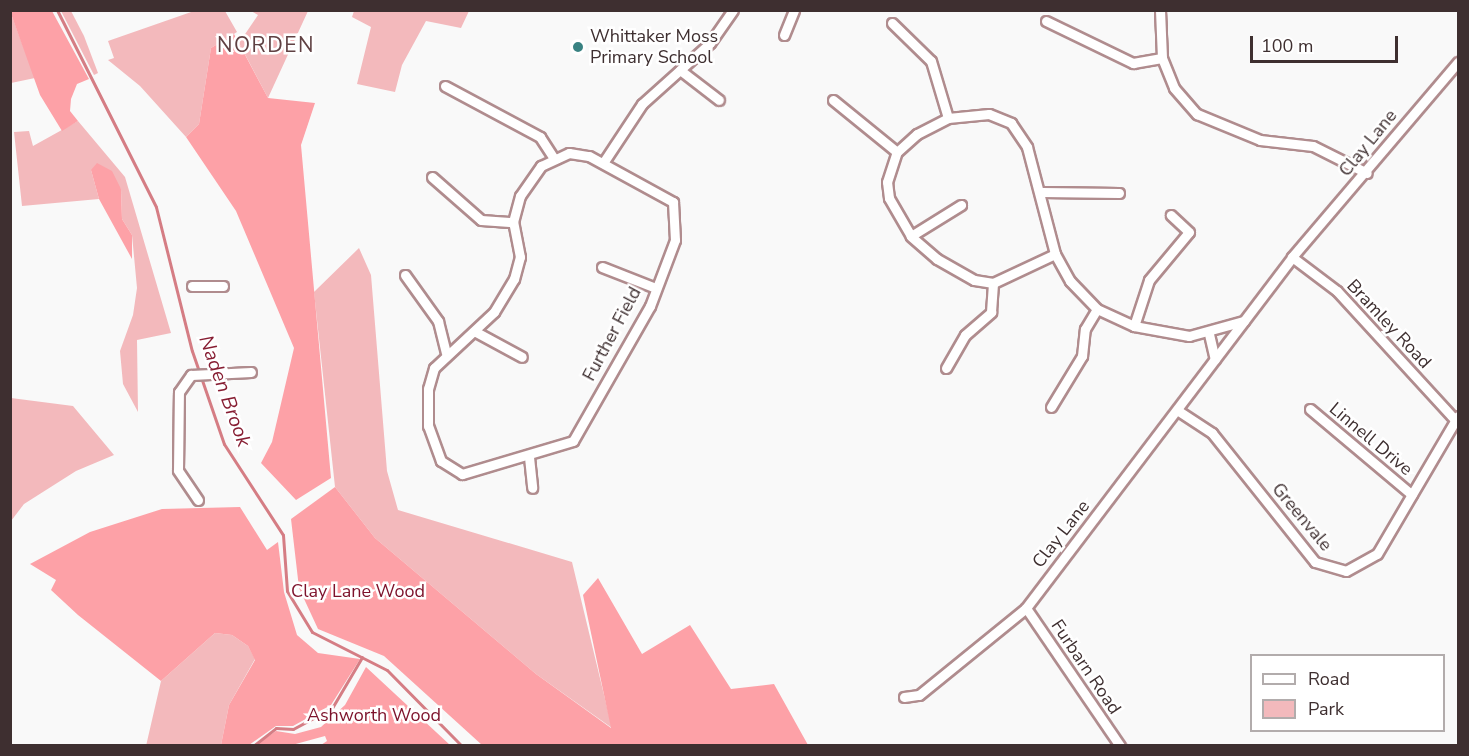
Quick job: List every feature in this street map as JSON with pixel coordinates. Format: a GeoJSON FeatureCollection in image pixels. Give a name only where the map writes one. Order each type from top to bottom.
{"type":"FeatureCollection","features":[{"type":"Feature","properties":{"kind":"street"},"geometry":{"type":"LineString","coordinates":[[405,275],[438,321],[446,353],[476,332],[514,279],[520,257],[513,222],[530,179],[553,157],[579,154],[603,163],[642,104],[710,43],[733,10]]}},
{"type":"Feature","properties":{"kind":"street"},"geometry":{"type":"LineString","coordinates":[[784,35],[794,10]]}},
{"type":"Feature","properties":{"kind":"street"},"geometry":{"type":"LineString","coordinates":[[1160,10],[1162,58],[1174,88],[1197,114],[1215,124],[1260,140],[1313,146],[1367,172]]}},
{"type":"Feature","properties":{"kind":"street"},"geometry":{"type":"LineString","coordinates":[[1046,21],[1133,63],[1162,58]]}},
{"type":"Feature","properties":{"kind":"street"},"geometry":{"type":"LineString","coordinates":[[892,23],[931,61],[948,118]]}},
{"type":"Feature","properties":{"kind":"street","name":"Clay Lane"},"geometry":{"type":"LineString","coordinates":[[904,697],[919,695],[1026,608],[1292,257],[1367,172],[1458,62]]}},
{"type":"Feature","properties":{"kind":"street"},"geometry":{"type":"LineString","coordinates":[[680,70],[719,100]]}},
{"type":"Feature","properties":{"kind":"street"},"geometry":{"type":"LineString","coordinates":[[445,86],[540,137],[553,157]]}},
{"type":"Feature","properties":{"kind":"street"},"geometry":{"type":"LineString","coordinates":[[833,100],[897,152]]}},
{"type":"Feature","properties":{"kind":"street"},"geometry":{"type":"LineString","coordinates":[[1055,254],[993,283],[974,280],[946,264],[911,236],[889,198],[887,182],[897,152],[917,134],[948,118],[989,114],[1011,123],[1027,147],[1042,192],[1055,254],[1070,281],[1097,309],[1134,326],[1189,336],[1209,334],[1244,321]]}},
{"type":"Feature","properties":{"kind":"street","name":"Further Field"},"geometry":{"type":"LineString","coordinates":[[446,353],[434,368],[428,389],[428,426],[441,461],[462,474],[530,457],[573,441],[650,306],[675,240],[673,202],[603,163]]}},
{"type":"Feature","properties":{"kind":"street"},"geometry":{"type":"LineString","coordinates":[[432,177],[482,220],[513,222]]}},
{"type":"Feature","properties":{"kind":"street"},"geometry":{"type":"LineString","coordinates":[[1042,192],[1119,193]]}},
{"type":"Feature","properties":{"kind":"street"},"geometry":{"type":"LineString","coordinates":[[911,236],[961,205]]}},
{"type":"Feature","properties":{"kind":"street"},"geometry":{"type":"LineString","coordinates":[[1134,326],[1149,280],[1189,232],[1171,215]]}},
{"type":"Feature","properties":{"kind":"street","name":"Bramley Road"},"geometry":{"type":"LineString","coordinates":[[1292,257],[1337,291],[1457,418]]}},
{"type":"Feature","properties":{"kind":"street"},"geometry":{"type":"LineString","coordinates":[[602,267],[656,288]]}},
{"type":"Feature","properties":{"kind":"street"},"geometry":{"type":"LineString","coordinates":[[946,368],[965,335],[991,312],[993,283]]}},
{"type":"Feature","properties":{"kind":"street"},"geometry":{"type":"LineString","coordinates":[[192,286],[223,286]]}},
{"type":"Feature","properties":{"kind":"street"},"geometry":{"type":"LineString","coordinates":[[1051,406],[1082,356],[1085,329],[1097,309]]}},
{"type":"Feature","properties":{"kind":"street"},"geometry":{"type":"LineString","coordinates":[[476,332],[522,357]]}},
{"type":"Feature","properties":{"kind":"street"},"geometry":{"type":"LineString","coordinates":[[1209,334],[1215,359]]}},
{"type":"Feature","properties":{"kind":"street"},"geometry":{"type":"LineString","coordinates":[[198,500],[178,470],[179,392],[188,377],[203,372],[251,372]]}},
{"type":"Feature","properties":{"kind":"street","name":"Linnell Drive"},"geometry":{"type":"LineString","coordinates":[[1310,409],[1412,495]]}},
{"type":"Feature","properties":{"kind":"street","name":"Greenvale"},"geometry":{"type":"LineString","coordinates":[[1177,410],[1212,433],[1315,562],[1329,569],[1346,571],[1377,554],[1457,418]]}},
{"type":"Feature","properties":{"kind":"street"},"geometry":{"type":"LineString","coordinates":[[530,457],[532,488]]}},
{"type":"Feature","properties":{"kind":"street","name":"Furbarn Road"},"geometry":{"type":"LineString","coordinates":[[1026,608],[1119,746]]}},
{"type":"Feature","properties":{"kind":"green space"},"geometry":{"type":"Polygon","coordinates":[[[354,10],[469,11],[461,28],[426,21],[402,65],[395,92],[357,84],[371,27],[352,17],[354,10]]]}},
{"type":"Feature","properties":{"kind":"green space"},"geometry":{"type":"Polygon","coordinates":[[[10,11],[35,78],[11,83],[10,83],[10,11]]]}},
{"type":"Feature","properties":{"kind":"green space"},"geometry":{"type":"Polygon","coordinates":[[[10,11],[52,11],[89,79],[77,84],[71,99],[70,111],[78,121],[62,131],[40,95],[10,11]]]}},
{"type":"Feature","properties":{"kind":"green space"},"geometry":{"type":"Polygon","coordinates":[[[61,11],[71,11],[84,36],[98,73],[94,75],[61,11]]]}},
{"type":"Feature","properties":{"kind":"green space"},"geometry":{"type":"Polygon","coordinates":[[[194,11],[225,11],[237,32],[211,48],[199,124],[186,137],[140,86],[108,60],[114,58],[108,41],[194,11]]]}},
{"type":"Feature","properties":{"kind":"green space"},"geometry":{"type":"Polygon","coordinates":[[[251,11],[308,11],[268,98],[239,43],[258,15],[251,11]]]}},
{"type":"Feature","properties":{"kind":"green space"},"geometry":{"type":"Polygon","coordinates":[[[234,34],[268,98],[315,103],[301,145],[331,478],[296,500],[261,463],[272,442],[294,348],[236,211],[186,137],[199,124],[211,48],[234,34]]]}},
{"type":"Feature","properties":{"kind":"green space"},"geometry":{"type":"Polygon","coordinates":[[[78,121],[125,177],[171,333],[137,340],[138,412],[123,384],[120,351],[133,315],[137,288],[132,235],[122,219],[121,189],[91,170],[99,199],[22,206],[14,132],[29,131],[33,146],[78,121]]]}},
{"type":"Feature","properties":{"kind":"green space"},"geometry":{"type":"Polygon","coordinates":[[[97,163],[112,171],[121,189],[122,219],[132,235],[132,259],[99,199],[91,170],[97,163]]]}},
{"type":"Feature","properties":{"kind":"green space"},"geometry":{"type":"Polygon","coordinates":[[[359,248],[371,275],[387,471],[398,510],[572,562],[612,728],[536,674],[375,538],[335,487],[314,292],[359,248]]]}},
{"type":"Feature","properties":{"kind":"green space"},"geometry":{"type":"Polygon","coordinates":[[[11,398],[73,406],[114,455],[76,471],[24,504],[11,521],[11,398]]]}},
{"type":"Feature","properties":{"kind":"green space","name":"Clay Lane Wood"},"geometry":{"type":"Polygon","coordinates":[[[335,487],[375,538],[536,674],[611,728],[583,595],[598,578],[642,654],[690,625],[731,689],[774,684],[808,745],[482,745],[384,656],[318,629],[299,588],[291,519],[335,487]]]}},
{"type":"Feature","properties":{"kind":"green space"},"geometry":{"type":"Polygon","coordinates":[[[240,507],[267,550],[278,542],[284,592],[297,635],[318,653],[360,659],[331,705],[293,726],[276,726],[249,745],[221,745],[229,705],[255,660],[248,646],[232,635],[215,633],[161,681],[78,615],[51,590],[56,580],[30,564],[90,532],[162,509],[240,507]]]}},
{"type":"Feature","properties":{"kind":"green space"},"geometry":{"type":"Polygon","coordinates":[[[215,633],[232,635],[248,646],[255,659],[229,705],[221,745],[146,746],[161,681],[215,633]]]}},
{"type":"Feature","properties":{"kind":"green space","name":"Ashworth Wood"},"geometry":{"type":"Polygon","coordinates":[[[366,667],[450,745],[321,745],[327,741],[325,736],[292,745],[256,745],[276,731],[295,734],[321,727],[345,705],[366,667]]]}},
{"type":"Feature","properties":{"kind":"waterway","name":"Naden Brook"},"geometry":{"type":"LineString","coordinates":[[57,10],[156,207],[192,351],[224,444],[283,535],[287,591],[312,632],[387,670],[462,746]]}},
{"type":"Feature","properties":{"kind":"waterway"},"geometry":{"type":"LineString","coordinates":[[253,746],[276,728],[293,729],[332,708],[362,657]]}},
{"type":"Feature","properties":{"kind":"place","name":"Whittaker Moss Primary School"},"geometry":{"type":"Point","coordinates":[578,47]}},
{"type":"Feature","properties":{"kind":"district","name":"NORDEN"},"geometry":{"type":"Point","coordinates":[266,45]}}]}
